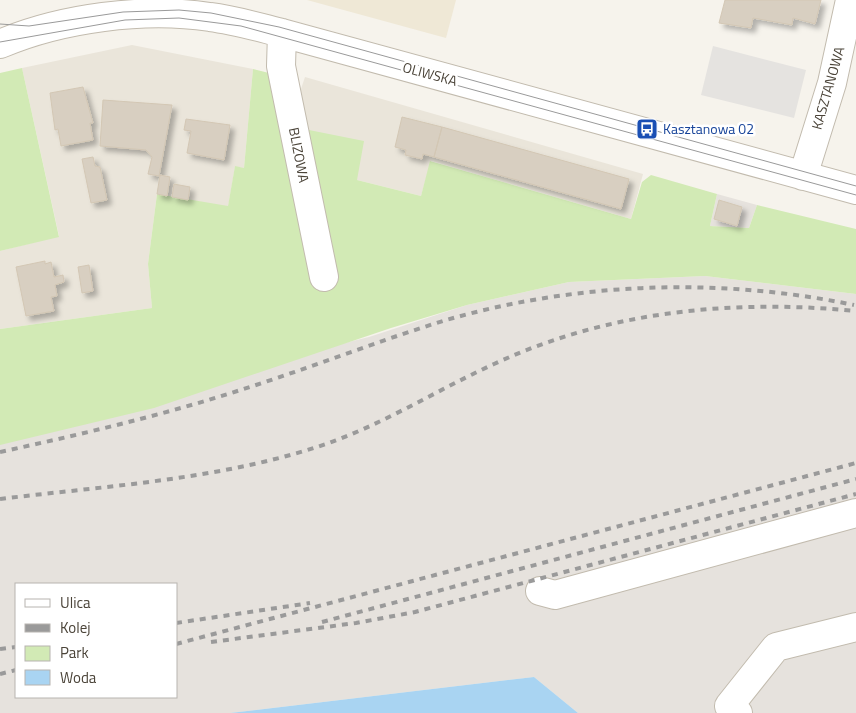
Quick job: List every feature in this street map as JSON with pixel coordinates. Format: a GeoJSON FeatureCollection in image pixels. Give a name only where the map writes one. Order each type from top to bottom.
{"type":"FeatureCollection","features":[{"type":"Feature","properties":{"kind":"street","name":"KASZTANOWA"},"geometry":{"type":"LineString","coordinates":[[803,176],[832,83],[850,0]]}},
{"type":"Feature","properties":{"kind":"street","name":"OLIWSKA"},"geometry":{"type":"LineString","coordinates":[[0,44],[33,30],[143,14],[212,8],[282,33],[856,190]]}},
{"type":"Feature","properties":{"kind":"street"},"geometry":{"type":"LineString","coordinates":[[0,29],[33,30]]}},
{"type":"Feature","properties":{"kind":"street","name":"BLIZOWA"},"geometry":{"type":"LineString","coordinates":[[282,33],[281,66],[324,277]]}},
{"type":"Feature","properties":{"kind":"street"},"geometry":{"type":"LineString","coordinates":[[540,591],[555,595],[856,513]]}},
{"type":"Feature","properties":{"kind":"street"},"geometry":{"type":"LineString","coordinates":[[733,709],[776,647],[856,627]]}},
{"type":"Feature","properties":{"kind":"shaded area"},"geometry":{"type":"Polygon","coordinates":[[[307,0],[456,0],[446,38],[307,0]]]}},
{"type":"Feature","properties":{"kind":"shaded area"},"geometry":{"type":"Polygon","coordinates":[[[132,45],[253,69],[244,168],[235,167],[228,207],[157,194],[148,264],[152,308],[0,329],[0,251],[59,236],[22,68],[132,45]]]}},
{"type":"Feature","properties":{"kind":"shaded area"},"geometry":{"type":"Polygon","coordinates":[[[713,46],[806,70],[794,118],[701,95],[713,46]]]}},
{"type":"Feature","properties":{"kind":"shaded area"},"geometry":{"type":"Polygon","coordinates":[[[305,77],[643,174],[631,219],[431,161],[421,196],[357,180],[304,129],[299,95],[305,77]]]}},
{"type":"Feature","properties":{"kind":"shaded area"},"geometry":{"type":"Polygon","coordinates":[[[717,194],[757,205],[749,228],[710,226],[717,194]]]}},
{"type":"Feature","properties":{"kind":"shaded area"},"geometry":{"type":"Polygon","coordinates":[[[705,276],[856,294],[856,713],[578,713],[534,677],[230,713],[0,713],[0,428],[369,337],[467,305],[569,282],[705,276]]]}},
{"type":"Feature","properties":{"kind":"green space"},"geometry":{"type":"Polygon","coordinates":[[[22,68],[59,237],[0,251],[0,73],[22,68]]]}},
{"type":"Feature","properties":{"kind":"green space"},"geometry":{"type":"Polygon","coordinates":[[[253,69],[269,73],[304,129],[364,141],[357,180],[421,196],[430,161],[631,219],[642,182],[651,175],[717,194],[710,226],[749,228],[757,205],[856,229],[856,294],[705,276],[569,282],[467,305],[391,328],[154,408],[0,445],[0,329],[152,308],[148,264],[157,194],[228,206],[235,166],[244,168],[253,69]]]}},
{"type":"Feature","properties":{"kind":"water"},"geometry":{"type":"Polygon","coordinates":[[[534,677],[578,713],[230,713],[534,677]]]}},
{"type":"Feature","properties":{"kind":"building"},"geometry":{"type":"Polygon","coordinates":[[[725,0],[821,0],[815,24],[793,18],[792,25],[753,18],[751,28],[719,23],[725,0]]]}},
{"type":"Feature","properties":{"kind":"building"},"geometry":{"type":"Polygon","coordinates":[[[83,87],[93,123],[90,123],[93,140],[61,146],[58,129],[55,130],[50,93],[83,87]]]}},
{"type":"Feature","properties":{"kind":"building"},"geometry":{"type":"Polygon","coordinates":[[[103,100],[172,105],[159,176],[148,174],[152,157],[146,150],[100,146],[103,100]]]}},
{"type":"Feature","properties":{"kind":"building"},"geometry":{"type":"Polygon","coordinates":[[[402,117],[442,127],[434,157],[423,154],[422,159],[405,155],[406,150],[395,147],[402,117]]]}},
{"type":"Feature","properties":{"kind":"building"},"geometry":{"type":"Polygon","coordinates":[[[186,119],[230,125],[224,160],[187,153],[191,131],[184,130],[186,119]]]}},
{"type":"Feature","properties":{"kind":"building"},"geometry":{"type":"Polygon","coordinates":[[[442,127],[629,179],[621,209],[434,157],[442,127]]]}},
{"type":"Feature","properties":{"kind":"building"},"geometry":{"type":"Polygon","coordinates":[[[93,157],[95,166],[100,167],[107,200],[91,203],[82,159],[93,157]]]}},
{"type":"Feature","properties":{"kind":"building"},"geometry":{"type":"Polygon","coordinates":[[[160,175],[170,177],[167,196],[157,194],[160,175]]]}},
{"type":"Feature","properties":{"kind":"building"},"geometry":{"type":"Polygon","coordinates":[[[174,184],[190,187],[188,200],[172,197],[174,184]]]}},
{"type":"Feature","properties":{"kind":"building"},"geometry":{"type":"Polygon","coordinates":[[[719,200],[742,207],[737,226],[714,219],[719,200]]]}},
{"type":"Feature","properties":{"kind":"building"},"geometry":{"type":"Polygon","coordinates":[[[45,261],[45,264],[51,262],[54,277],[63,275],[64,282],[55,285],[57,296],[51,297],[54,311],[26,316],[16,267],[45,261]]]}},
{"type":"Feature","properties":{"kind":"building"},"geometry":{"type":"Polygon","coordinates":[[[89,265],[93,291],[82,293],[78,267],[89,265]]]}},
{"type":"Feature","properties":{"kind":"tram line"},"geometry":{"type":"LineString","coordinates":[[0,24],[29,26],[123,12],[179,10],[211,13],[279,27],[856,186]]}},
{"type":"Feature","properties":{"kind":"tram line"},"geometry":{"type":"LineString","coordinates":[[0,42],[125,20],[179,18],[241,26],[856,195]]}},
{"type":"Feature","properties":{"kind":"railway"},"geometry":{"type":"LineString","coordinates":[[0,452],[174,410],[258,384],[443,321],[493,308],[544,298],[596,291],[700,287],[752,290],[854,305]]}},
{"type":"Feature","properties":{"kind":"railway"},"geometry":{"type":"LineString","coordinates":[[0,499],[200,475],[278,458],[317,447],[363,429],[472,374],[537,346],[581,332],[626,321],[671,313],[717,309],[763,307],[856,311]]}},
{"type":"Feature","properties":{"kind":"railway"},"geometry":{"type":"LineString","coordinates":[[178,643],[856,463]]}},
{"type":"Feature","properties":{"kind":"railway"},"geometry":{"type":"LineString","coordinates":[[322,622],[856,479]]}},
{"type":"Feature","properties":{"kind":"railway"},"geometry":{"type":"LineString","coordinates":[[211,642],[356,623],[415,612],[856,494]]}},
{"type":"Feature","properties":{"kind":"railway"},"geometry":{"type":"LineString","coordinates":[[178,623],[310,603]]}},
{"type":"Feature","properties":{"kind":"railway"},"geometry":{"type":"LineString","coordinates":[[0,649],[15,647]]}},
{"type":"Feature","properties":{"kind":"railway"},"geometry":{"type":"LineString","coordinates":[[0,674],[15,670]]}},
{"type":"Feature","properties":{"kind":"place","name":"Kasztanowa 02"},"geometry":{"type":"Point","coordinates":[647,129]}}]}
